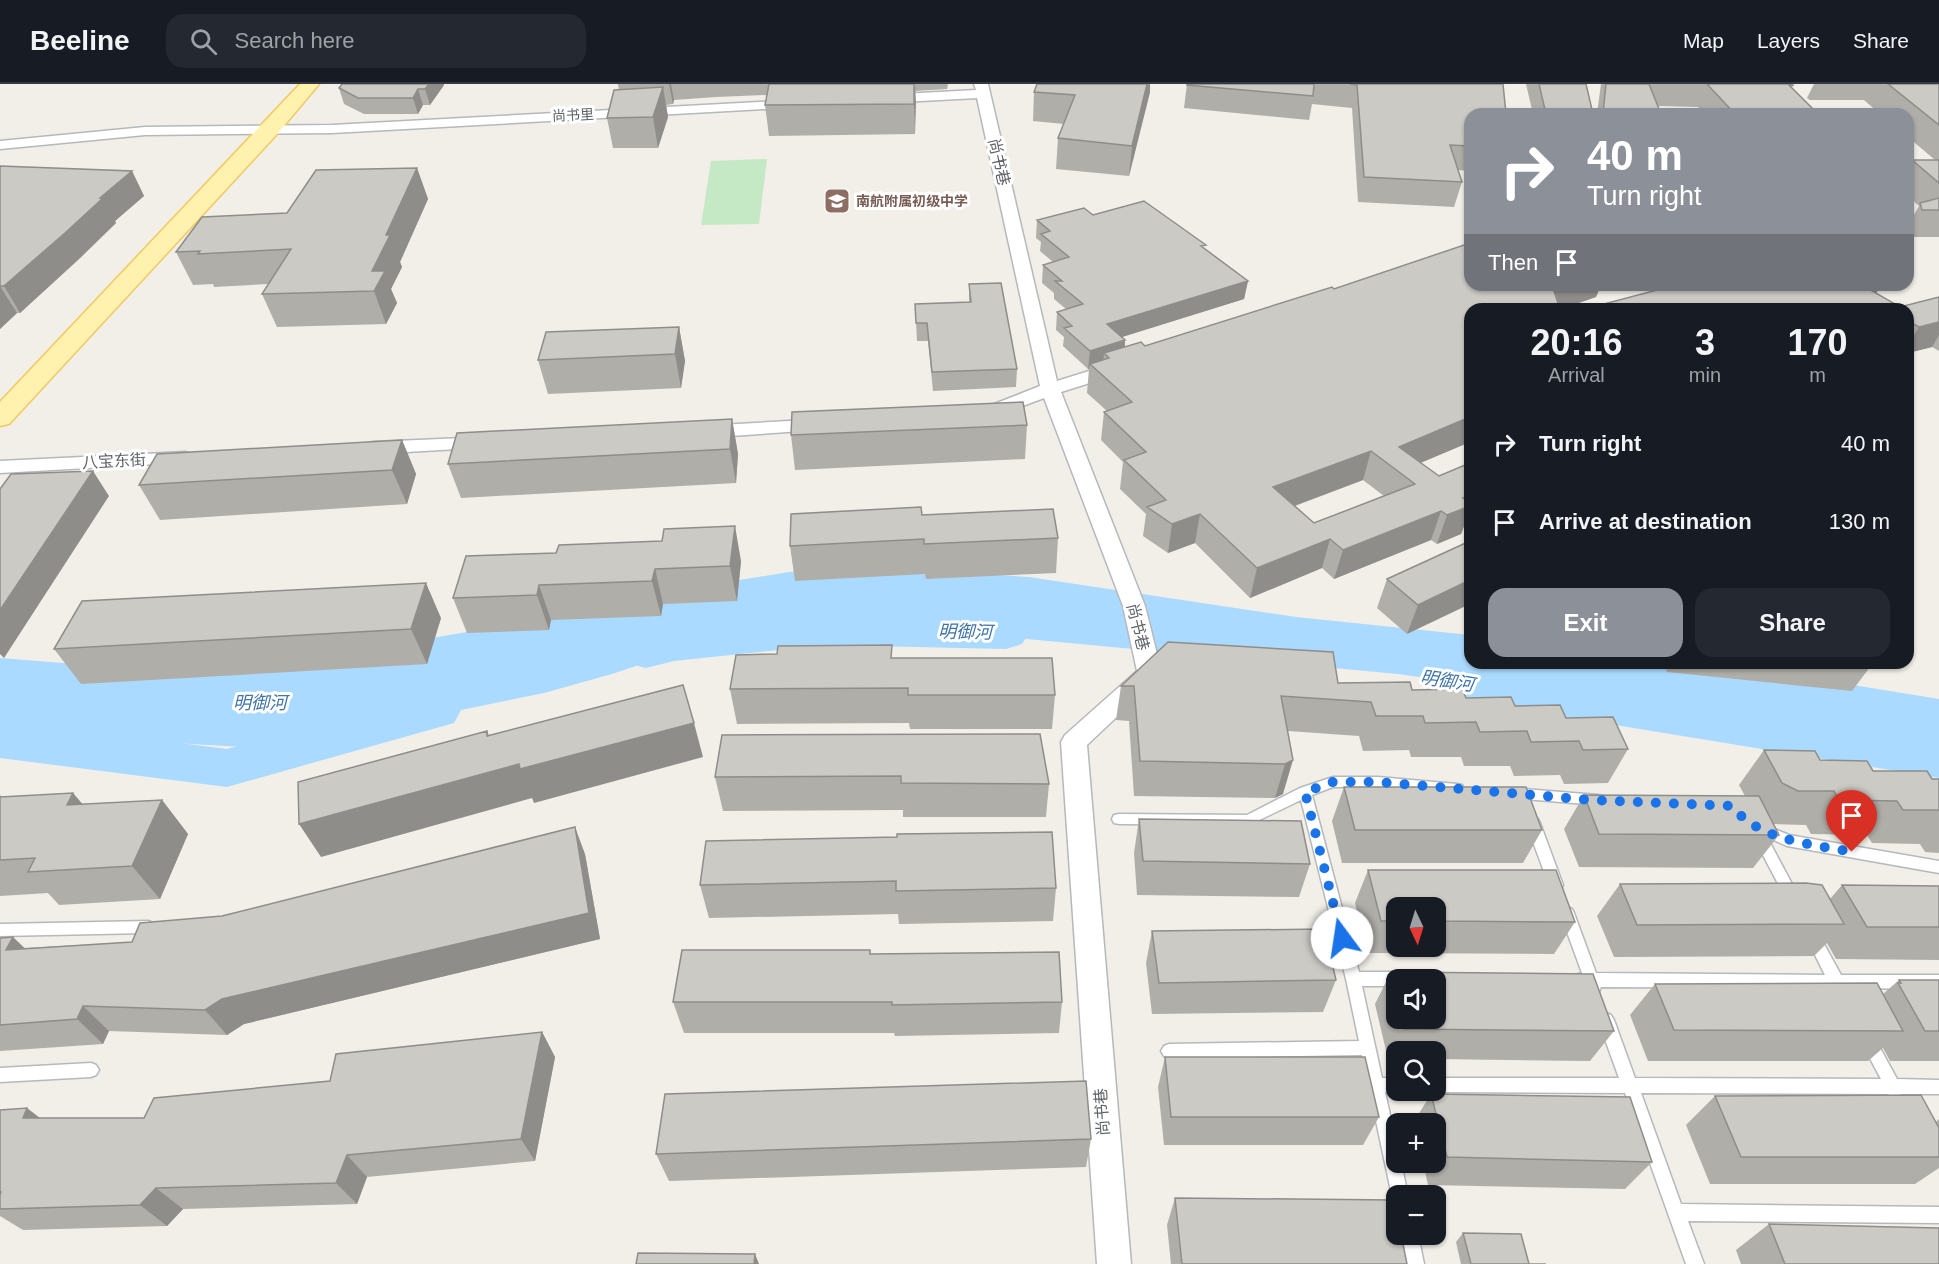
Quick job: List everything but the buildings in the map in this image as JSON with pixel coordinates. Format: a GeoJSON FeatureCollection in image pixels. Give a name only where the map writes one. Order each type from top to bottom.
{"type":"FeatureCollection","features":[{"type":"Feature","properties":{"kind":"main road"},"geometry":{"type":"LineString","coordinates":[[0,418],[270,130],[310,84]]}},
{"type":"Feature","properties":{"kind":"street"},"geometry":{"type":"LineString","coordinates":[[867,100],[982,89]]}},
{"type":"Feature","properties":{"kind":"street","name":"尚书巷"},"geometry":{"type":"LineString","coordinates":[[982,89],[1050,389],[1134,606],[1150,674],[1074,742],[1114,1264]]}},
{"type":"Feature","properties":{"kind":"street","name":"尚书里"},"geometry":{"type":"LineString","coordinates":[[0,144],[145,131],[332,129],[811,103]]}},
{"type":"Feature","properties":{"kind":"street"},"geometry":{"type":"LineString","coordinates":[[964,418],[976,418],[1050,389],[1130,364]]}},
{"type":"Feature","properties":{"kind":"street"},"geometry":{"type":"LineString","coordinates":[[678,433],[845,424]]}},
{"type":"Feature","properties":{"kind":"street"},"geometry":{"type":"LineString","coordinates":[[357,449],[500,442]]}},
{"type":"Feature","properties":{"kind":"street","name":"八宝东街"},"geometry":{"type":"LineString","coordinates":[[0,467],[202,457]]}},
{"type":"Feature","properties":{"kind":"lane"},"geometry":{"type":"LineString","coordinates":[[1119,819],[1249,820],[1305,792],[1333,782],[1378,782],[1467,789]]}},
{"type":"Feature","properties":{"kind":"lane"},"geometry":{"type":"LineString","coordinates":[[1305,792],[1353,979],[1398,1185]]}},
{"type":"Feature","properties":{"kind":"lane"},"geometry":{"type":"LineString","coordinates":[[1500,792],[1615,801]]}},
{"type":"Feature","properties":{"kind":"lane"},"geometry":{"type":"LineString","coordinates":[[1522,794],[1695,1264]]}},
{"type":"Feature","properties":{"kind":"lane"},"geometry":{"type":"LineString","coordinates":[[1848,1003],[1754,825],[1787,840],[1939,867]]}},
{"type":"Feature","properties":{"kind":"lane"},"geometry":{"type":"LineString","coordinates":[[0,930],[148,927]]}},
{"type":"Feature","properties":{"kind":"lane"},"geometry":{"type":"LineString","coordinates":[[1353,979],[1386,979]]}},
{"type":"Feature","properties":{"kind":"lane"},"geometry":{"type":"LineString","coordinates":[[1568,980],[1939,982]]}},
{"type":"Feature","properties":{"kind":"lane"},"geometry":{"type":"LineString","coordinates":[[1859,1024],[1903,1106]]}},
{"type":"Feature","properties":{"kind":"lane"},"geometry":{"type":"LineString","coordinates":[[1169,1051],[1368,1048]]}},
{"type":"Feature","properties":{"kind":"lane"},"geometry":{"type":"LineString","coordinates":[[0,1075],[91,1070]]}},
{"type":"Feature","properties":{"kind":"lane"},"geometry":{"type":"LineString","coordinates":[[1376,1085],[1386,1085]]}},
{"type":"Feature","properties":{"kind":"lane"},"geometry":{"type":"LineString","coordinates":[[1446,1085],[1939,1087]]}},
{"type":"Feature","properties":{"kind":"lane"},"geometry":{"type":"LineString","coordinates":[[1676,1212],[1939,1215]]}},
{"type":"Feature","properties":{"kind":"lane"},"geometry":{"type":"LineString","coordinates":[[1411,1245],[1415,1264]]}},
{"type":"Feature","properties":{"kind":"green space"},"geometry":{"type":"Polygon","coordinates":[[[767,159],[759,224],[701,225],[711,161],[767,159]]]}},
{"type":"Feature","properties":{"kind":"water","name":"明御河"},"geometry":{"type":"Polygon","coordinates":[[[871,568],[1029,577],[1296,617],[1464,634],[1464,669],[1755,669],[1939,699],[1939,752],[1398,674],[868,624],[791,624],[729,635],[612,674],[544,693],[309,741],[243,747],[37,735],[0,729],[0,658],[151,670],[338,654],[508,625],[642,596],[789,572],[871,568]]]}},
{"type":"Feature","properties":{"kind":"waterway","name":"明御河"},"geometry":{"type":"LineString","coordinates":[[646,652],[674,645],[826,629],[1006,633]]}},
{"type":"Feature","properties":{"kind":"waterway","name":"明御河"},"geometry":{"type":"LineString","coordinates":[[1451,681],[1939,759]]}},
{"type":"Feature","properties":{"kind":"waterway","name":"明御河"},"geometry":{"type":"LineString","coordinates":[[0,739],[227,768],[437,710]]}},
{"type":"Feature","properties":{"kind":"place","name":"南航附属初级中学"},"geometry":{"type":"Point","coordinates":[837,201]}},
{"type":"Feature","properties":{"kind":"route"},"geometry":{"type":"LineString","coordinates":[[1342,938],[1305,792],[1333,782],[1378,782],[1591,800],[1732,806],[1743,820],[1787,840],[1852,852]]}}]}
